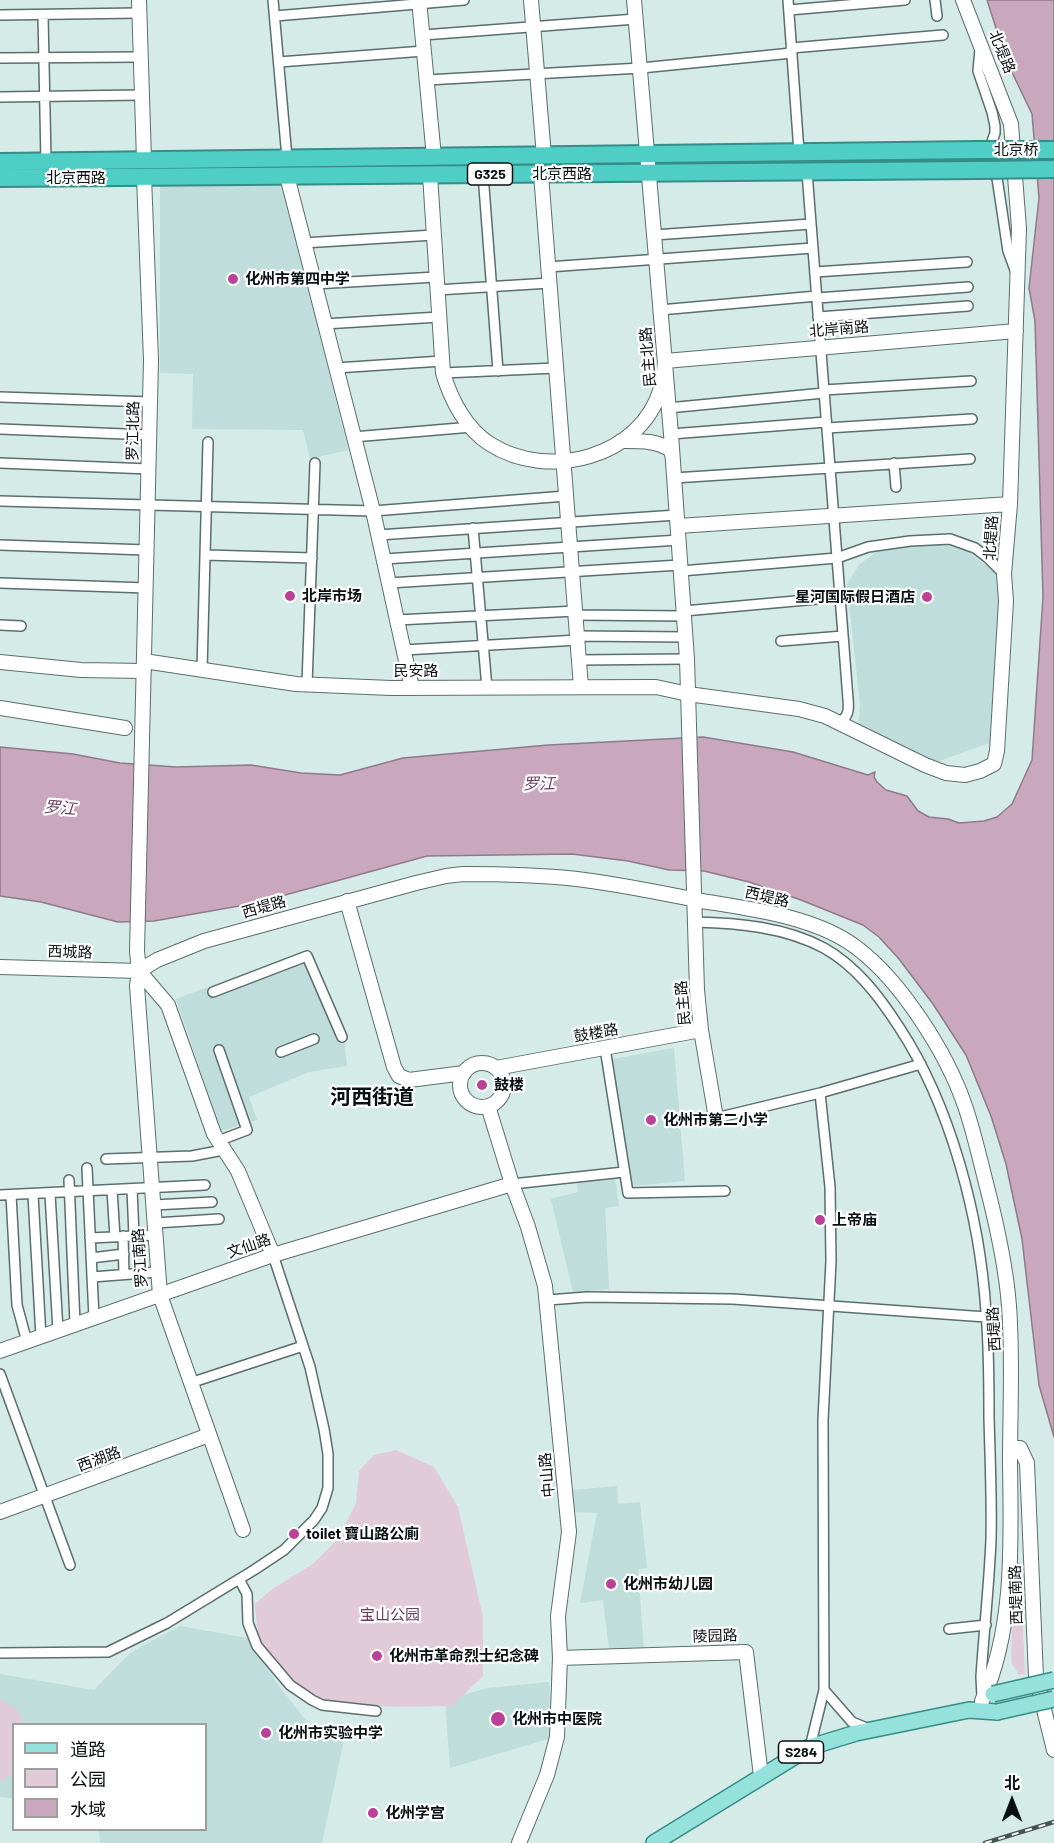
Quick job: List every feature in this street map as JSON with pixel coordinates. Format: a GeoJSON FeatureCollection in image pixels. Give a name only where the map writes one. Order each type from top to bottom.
{"type":"FeatureCollection","features":[{"type":"Feature","properties":{"kind":"highway","name":"北京桥"},"geometry":{"type":"LineString","coordinates":[[983,150],[1054,150]]}},
{"type":"Feature","properties":{"kind":"highway","name":"北京西路"},"geometry":{"type":"LineString","coordinates":[[0,162],[983,150]]}},
{"type":"Feature","properties":{"kind":"highway","name":"北京桥"},"geometry":{"type":"LineString","coordinates":[[984,170],[1054,169]]}},
{"type":"Feature","properties":{"kind":"highway","name":"北京西路"},"geometry":{"type":"LineString","coordinates":[[0,178],[984,170]]}},
{"type":"Feature","properties":{"kind":"main road"},"geometry":{"type":"LineString","coordinates":[[969,1710],[988,1697],[1054,1680]]}},
{"type":"Feature","properties":{"kind":"main road"},"geometry":{"type":"LineString","coordinates":[[969,1710],[997,1713],[1054,1700]]}},
{"type":"Feature","properties":{"kind":"main road","name":"S284"},"geometry":{"type":"LineString","coordinates":[[654,1843],[810,1747],[871,1730],[969,1710]]}},
{"type":"Feature","properties":{"kind":"street"},"geometry":{"type":"LineString","coordinates":[[273,0],[287,159]]}},
{"type":"Feature","properties":{"kind":"street"},"geometry":{"type":"LineString","coordinates":[[275,16],[464,0]]}},
{"type":"Feature","properties":{"kind":"street"},"geometry":{"type":"LineString","coordinates":[[531,0],[544,156]]}},
{"type":"Feature","properties":{"kind":"street","name":"民主北路"},"geometry":{"type":"LineString","coordinates":[[634,0],[650,173],[686,637],[693,883]]}},
{"type":"Feature","properties":{"kind":"street"},"geometry":{"type":"LineString","coordinates":[[799,152],[788,5],[905,0]]}},
{"type":"Feature","properties":{"kind":"street"},"geometry":{"type":"LineString","coordinates":[[935,0],[937,16]]}},
{"type":"Feature","properties":{"kind":"street","name":"北堤路"},"geometry":{"type":"LineString","coordinates":[[688,694],[843,718],[853,730],[946,773],[965,775],[994,764],[997,751],[1010,504],[1019,228],[1013,137],[1007,110],[963,0]]}},
{"type":"Feature","properties":{"kind":"street"},"geometry":{"type":"LineString","coordinates":[[420,2],[434,157]]}},
{"type":"Feature","properties":{"kind":"street"},"geometry":{"type":"LineString","coordinates":[[0,15],[43,15],[139,7],[144,160]]}},
{"type":"Feature","properties":{"kind":"street"},"geometry":{"type":"LineString","coordinates":[[43,15],[46,161]]}},
{"type":"Feature","properties":{"kind":"street"},"geometry":{"type":"LineString","coordinates":[[423,35],[636,19]]}},
{"type":"Feature","properties":{"kind":"street"},"geometry":{"type":"LineString","coordinates":[[427,80],[641,68],[943,35]]}},
{"type":"Feature","properties":{"kind":"street"},"geometry":{"type":"LineString","coordinates":[[980,43],[978,71],[995,126],[995,133],[983,150]]}},
{"type":"Feature","properties":{"kind":"street"},"geometry":{"type":"LineString","coordinates":[[279,62],[424,51]]}},
{"type":"Feature","properties":{"kind":"street"},"geometry":{"type":"LineString","coordinates":[[0,58],[140,57]]}},
{"type":"Feature","properties":{"kind":"street"},"geometry":{"type":"LineString","coordinates":[[0,98],[141,95]]}},
{"type":"Feature","properties":{"kind":"street"},"geometry":{"type":"LineString","coordinates":[[984,170],[997,178],[1008,251],[1018,281]]}},
{"type":"Feature","properties":{"kind":"street"},"geometry":{"type":"LineString","coordinates":[[807,172],[843,636],[843,718]]}},
{"type":"Feature","properties":{"kind":"street"},"geometry":{"type":"LineString","coordinates":[[483,174],[498,371]]}},
{"type":"Feature","properties":{"kind":"street"},"geometry":{"type":"LineString","coordinates":[[541,174],[581,687]]}},
{"type":"Feature","properties":{"kind":"street"},"geometry":{"type":"LineString","coordinates":[[430,175],[442,367],[457,407],[472,427],[490,444],[522,458],[547,461],[584,458],[602,453],[621,441],[643,421],[661,388],[665,361]]}},
{"type":"Feature","properties":{"kind":"street"},"geometry":{"type":"LineString","coordinates":[[287,176],[373,511],[412,688]]}},
{"type":"Feature","properties":{"kind":"street","name":"罗江北路"},"geometry":{"type":"LineString","coordinates":[[137,951],[150,435],[150,336],[144,177]]}},
{"type":"Feature","properties":{"kind":"street"},"geometry":{"type":"LineString","coordinates":[[654,235],[811,224]]}},
{"type":"Feature","properties":{"kind":"street"},"geometry":{"type":"LineString","coordinates":[[303,243],[434,235]]}},
{"type":"Feature","properties":{"kind":"street"},"geometry":{"type":"LineString","coordinates":[[548,267],[813,248]]}},
{"type":"Feature","properties":{"kind":"street"},"geometry":{"type":"LineString","coordinates":[[815,272],[967,262]]}},
{"type":"Feature","properties":{"kind":"street"},"geometry":{"type":"LineString","coordinates":[[314,284],[437,283],[492,286],[550,283]]}},
{"type":"Feature","properties":{"kind":"street"},"geometry":{"type":"LineString","coordinates":[[660,310],[968,287]]}},
{"type":"Feature","properties":{"kind":"street"},"geometry":{"type":"LineString","coordinates":[[818,317],[969,306]]}},
{"type":"Feature","properties":{"kind":"street"},"geometry":{"type":"LineString","coordinates":[[324,324],[439,317]]}},
{"type":"Feature","properties":{"kind":"street","name":"北岸南路"},"geometry":{"type":"LineString","coordinates":[[665,361],[1016,331]]}},
{"type":"Feature","properties":{"kind":"street"},"geometry":{"type":"LineString","coordinates":[[336,368],[442,367],[498,371],[556,368]]}},
{"type":"Feature","properties":{"kind":"street"},"geometry":{"type":"LineString","coordinates":[[668,408],[824,391],[971,381]]}},
{"type":"Feature","properties":{"kind":"street"},"geometry":{"type":"LineString","coordinates":[[0,397],[150,402]]}},
{"type":"Feature","properties":{"kind":"street"},"geometry":{"type":"LineString","coordinates":[[671,434],[972,419]]}},
{"type":"Feature","properties":{"kind":"street"},"geometry":{"type":"LineString","coordinates":[[353,437],[472,427]]}},
{"type":"Feature","properties":{"kind":"street"},"geometry":{"type":"LineString","coordinates":[[0,429],[150,435]]}},
{"type":"Feature","properties":{"kind":"street"},"geometry":{"type":"LineString","coordinates":[[621,441],[648,441],[661,444],[671,450],[673,463]]}},
{"type":"Feature","properties":{"kind":"street"},"geometry":{"type":"LineString","coordinates":[[202,670],[208,442]]}},
{"type":"Feature","properties":{"kind":"street"},"geometry":{"type":"LineString","coordinates":[[674,478],[970,459]]}},
{"type":"Feature","properties":{"kind":"street"},"geometry":{"type":"LineString","coordinates":[[0,463],[149,469]]}},
{"type":"Feature","properties":{"kind":"street"},"geometry":{"type":"LineString","coordinates":[[308,684],[315,463]]}},
{"type":"Feature","properties":{"kind":"street"},"geometry":{"type":"LineString","coordinates":[[894,463],[896,487]]}},
{"type":"Feature","properties":{"kind":"street"},"geometry":{"type":"LineString","coordinates":[[0,501],[373,511],[566,496]]}},
{"type":"Feature","properties":{"kind":"street"},"geometry":{"type":"LineString","coordinates":[[384,559],[570,548],[678,527],[1010,504]]}},
{"type":"Feature","properties":{"kind":"street"},"geometry":{"type":"LineString","coordinates":[[378,535],[568,522],[678,527]]}},
{"type":"Feature","properties":{"kind":"street"},"geometry":{"type":"LineString","coordinates":[[473,528],[487,687]]}},
{"type":"Feature","properties":{"kind":"street"},"geometry":{"type":"LineString","coordinates":[[389,583],[837,558],[868,547],[910,541],[950,539],[975,548],[1005,574]]}},
{"type":"Feature","properties":{"kind":"street"},"geometry":{"type":"LineString","coordinates":[[0,545],[147,550]]}},
{"type":"Feature","properties":{"kind":"street"},"geometry":{"type":"LineString","coordinates":[[205,555],[312,558]]}},
{"type":"Feature","properties":{"kind":"street"},"geometry":{"type":"LineString","coordinates":[[0,583],[147,588]]}},
{"type":"Feature","properties":{"kind":"street"},"geometry":{"type":"LineString","coordinates":[[397,620],[576,613],[684,614],[840,597]]}},
{"type":"Feature","properties":{"kind":"street"},"geometry":{"type":"LineString","coordinates":[[0,625],[21,626]]}},
{"type":"Feature","properties":{"kind":"street"},"geometry":{"type":"LineString","coordinates":[[781,641],[843,636]]}},
{"type":"Feature","properties":{"kind":"street"},"geometry":{"type":"LineString","coordinates":[[404,650],[578,638],[686,637]]}},
{"type":"Feature","properties":{"kind":"street"},"geometry":{"type":"LineString","coordinates":[[579,660],[687,659]]}},
{"type":"Feature","properties":{"kind":"street","name":"民安路"},"geometry":{"type":"LineString","coordinates":[[0,662],[81,670],[144,666],[202,670],[308,684],[412,688],[656,687],[688,694]]}},
{"type":"Feature","properties":{"kind":"street"},"geometry":{"type":"LineString","coordinates":[[0,708],[125,728]]}},
{"type":"Feature","properties":{"kind":"street","name":"西堤路"},"geometry":{"type":"LineString","coordinates":[[139,971],[156,960],[204,941],[446,876],[471,874],[576,879],[742,908],[806,923],[849,942],[875,963],[894,982],[935,1045],[964,1103],[1004,1258],[1012,1380],[1011,1545],[1003,1629],[988,1697]]}},
{"type":"Feature","properties":{"kind":"street","name":"民主路"},"geometry":{"type":"LineString","coordinates":[[693,883],[697,990],[701,1030],[716,1118]]}},
{"type":"Feature","properties":{"kind":"street"},"geometry":{"type":"LineString","coordinates":[[347,901],[394,1067],[399,1076],[409,1080],[464,1073]]}},
{"type":"Feature","properties":{"kind":"street"},"geometry":{"type":"LineString","coordinates":[[695,922],[722,923],[797,936],[824,948],[845,963],[878,996],[921,1064],[939,1101],[966,1192],[978,1248],[987,1317],[991,1505],[986,1625],[981,1677],[988,1697]]}},
{"type":"Feature","properties":{"kind":"street","name":"罗江南路"},"geometry":{"type":"LineString","coordinates":[[137,951],[139,971],[137,986],[160,1294],[208,1436],[243,1530]]}},
{"type":"Feature","properties":{"kind":"street"},"geometry":{"type":"LineString","coordinates":[[213,992],[307,957],[342,1037]]}},
{"type":"Feature","properties":{"kind":"street","name":"西城路"},"geometry":{"type":"LineString","coordinates":[[0,967],[139,971]]}},
{"type":"Feature","properties":{"kind":"street"},"geometry":{"type":"LineString","coordinates":[[0,1653],[108,1652],[167,1623],[284,1550],[305,1530],[322,1508],[325,1498],[328,1471],[324,1429],[317,1394],[273,1255],[238,1172],[221,1145],[192,1075],[168,1005],[139,971]]}},
{"type":"Feature","properties":{"kind":"street","name":"鼓楼路"},"geometry":{"type":"LineString","coordinates":[[496,1068],[701,1030]]}},
{"type":"Feature","properties":{"kind":"street"},"geometry":{"type":"LineString","coordinates":[[281,1052],[314,1039]]}},
{"type":"Feature","properties":{"kind":"street"},"geometry":{"type":"LineString","coordinates":[[605,1048],[628,1193],[725,1191]]}},
{"type":"Feature","properties":{"kind":"street"},"geometry":{"type":"LineString","coordinates":[[106,1159],[192,1156],[221,1145],[247,1130],[219,1050]]}},
{"type":"Feature","properties":{"kind":"street"},"geometry":{"type":"LineString","coordinates":[[480,1063],[496,1068],[503,1078],[503,1092],[499,1098],[488,1106],[476,1106],[465,1098],[460,1086],[464,1073],[473,1065],[480,1063]]}},
{"type":"Feature","properties":{"kind":"street"},"geometry":{"type":"LineString","coordinates":[[716,1118],[820,1093],[921,1064]]}},
{"type":"Feature","properties":{"kind":"street"},"geometry":{"type":"LineString","coordinates":[[810,1747],[824,1690],[823,1420],[830,1306],[830,1186],[820,1093]]}},
{"type":"Feature","properties":{"kind":"street","name":"中山路"},"geometry":{"type":"LineString","coordinates":[[488,1106],[528,1227],[548,1300],[569,1532],[558,1616],[560,1658],[557,1737],[547,1775],[519,1843]]}},
{"type":"Feature","properties":{"kind":"street"},"geometry":{"type":"LineString","coordinates":[[87,1168],[94,1318]]}},
{"type":"Feature","properties":{"kind":"street"},"geometry":{"type":"LineString","coordinates":[[512,1184],[624,1172]]}},
{"type":"Feature","properties":{"kind":"street"},"geometry":{"type":"LineString","coordinates":[[69,1180],[75,1324]]}},
{"type":"Feature","properties":{"kind":"street","name":"文仙路"},"geometry":{"type":"LineString","coordinates":[[0,1352],[273,1255],[512,1184]]}},
{"type":"Feature","properties":{"kind":"street"},"geometry":{"type":"LineString","coordinates":[[0,1195],[205,1185]]}},
{"type":"Feature","properties":{"kind":"street"},"geometry":{"type":"LineString","coordinates":[[132,1189],[134,1236]]}},
{"type":"Feature","properties":{"kind":"street"},"geometry":{"type":"LineString","coordinates":[[112,1190],[124,1254],[124,1274]]}},
{"type":"Feature","properties":{"kind":"street"},"geometry":{"type":"LineString","coordinates":[[50,1194],[58,1331]]}},
{"type":"Feature","properties":{"kind":"street"},"geometry":{"type":"LineString","coordinates":[[11,1195],[17,1305],[27,1342]]}},
{"type":"Feature","properties":{"kind":"street"},"geometry":{"type":"LineString","coordinates":[[33,1195],[41,1337]]}},
{"type":"Feature","properties":{"kind":"street"},"geometry":{"type":"LineString","coordinates":[[153,1205],[212,1202]]}},
{"type":"Feature","properties":{"kind":"street"},"geometry":{"type":"LineString","coordinates":[[90,1238],[134,1236],[155,1229],[219,1219]]}},
{"type":"Feature","properties":{"kind":"street"},"geometry":{"type":"LineString","coordinates":[[91,1258],[124,1254]]}},
{"type":"Feature","properties":{"kind":"street"},"geometry":{"type":"LineString","coordinates":[[92,1277],[158,1272]]}},
{"type":"Feature","properties":{"kind":"street"},"geometry":{"type":"LineString","coordinates":[[548,1300],[587,1297],[733,1299],[987,1317]]}},
{"type":"Feature","properties":{"kind":"street"},"geometry":{"type":"LineString","coordinates":[[190,1383],[303,1346]]}},
{"type":"Feature","properties":{"kind":"street"},"geometry":{"type":"LineString","coordinates":[[0,1374],[70,1565]]}},
{"type":"Feature","properties":{"kind":"street","name":"西湖路"},"geometry":{"type":"LineString","coordinates":[[0,1512],[208,1436]]}},
{"type":"Feature","properties":{"kind":"street","name":"西堤南路"},"geometry":{"type":"LineString","coordinates":[[1010,1448],[1020,1448],[1027,1462],[1036,1677],[1054,1750]]}},
{"type":"Feature","properties":{"kind":"street"},"geometry":{"type":"LineString","coordinates":[[239,1579],[247,1594],[248,1623],[257,1646],[290,1685],[322,1705],[376,1711]]}},
{"type":"Feature","properties":{"kind":"street"},"geometry":{"type":"LineString","coordinates":[[949,1629],[986,1625]]}},
{"type":"Feature","properties":{"kind":"street","name":"陵园路"},"geometry":{"type":"LineString","coordinates":[[560,1658],[746,1652],[762,1776]]}},
{"type":"Feature","properties":{"kind":"street"},"geometry":{"type":"LineString","coordinates":[[824,1690],[852,1722],[871,1730]]}},
{"type":"Feature","properties":{"kind":"shaded area","name":"化州市第四中学"},"geometry":{"type":"Polygon","coordinates":[[[282,183],[348,450],[310,459],[303,430],[192,429],[193,374],[160,373],[160,184],[282,183]]]}},
{"type":"Feature","properties":{"kind":"shaded area"},"geometry":{"type":"Polygon","coordinates":[[[926,544],[962,547],[996,573],[1003,599],[992,742],[934,763],[858,725],[860,705],[847,584],[859,565],[880,549],[926,544]]]}},
{"type":"Feature","properties":{"kind":"shaded area"},"geometry":{"type":"Polygon","coordinates":[[[309,949],[343,1027],[347,1066],[309,1072],[249,1097],[257,1120],[221,1131],[176,999],[309,949]]]}},
{"type":"Feature","properties":{"kind":"shaded area","name":"化州市第二小学"},"geometry":{"type":"Polygon","coordinates":[[[674,1048],[685,1181],[631,1186],[612,1059],[674,1048]]]}},
{"type":"Feature","properties":{"kind":"shaded area"},"geometry":{"type":"Polygon","coordinates":[[[615,1178],[619,1206],[605,1208],[609,1289],[573,1292],[551,1199],[578,1192],[577,1183],[615,1178]]]}},
{"type":"Feature","properties":{"kind":"shaded area","name":"化州市幼儿园"},"geometry":{"type":"Polygon","coordinates":[[[617,1486],[618,1504],[640,1502],[647,1568],[638,1569],[644,1651],[609,1650],[603,1600],[580,1603],[597,1513],[574,1512],[573,1490],[617,1486]]]}},
{"type":"Feature","properties":{"kind":"shaded area","name":"化州市实验中学"},"geometry":{"type":"Polygon","coordinates":[[[180,1626],[247,1638],[279,1686],[310,1726],[344,1740],[322,1843],[100,1843],[99,1831],[207,1831],[207,1723],[12,1723],[12,1798],[0,1797],[0,1674],[94,1690],[131,1652],[180,1626]]]}},
{"type":"Feature","properties":{"kind":"shaded area","name":"化州市中医院"},"geometry":{"type":"Polygon","coordinates":[[[549,1682],[551,1738],[450,1768],[445,1700],[488,1688],[549,1682]]]}},
{"type":"Feature","properties":{"kind":"green space","name":"宝山公园"},"geometry":{"type":"Polygon","coordinates":[[[396,1450],[434,1467],[458,1507],[483,1617],[483,1676],[452,1706],[326,1704],[307,1694],[258,1642],[255,1604],[272,1589],[313,1564],[339,1538],[356,1503],[359,1471],[374,1455],[396,1450]]]}},
{"type":"Feature","properties":{"kind":"green space"},"geometry":{"type":"Polygon","coordinates":[[[1016,1562],[1020,1562],[1025,1674],[1019,1675],[1012,1664],[1011,1653],[1016,1562]]]}},
{"type":"Feature","properties":{"kind":"green space"},"geometry":{"type":"Polygon","coordinates":[[[0,1699],[17,1709],[24,1723],[12,1723],[12,1774],[0,1782],[0,1699]]]}},
{"type":"Feature","properties":{"kind":"water","name":"罗江"},"geometry":{"type":"Polygon","coordinates":[[[987,0],[1054,0],[1054,1437],[1039,1385],[1022,1239],[1006,1164],[991,1116],[966,1055],[933,1004],[899,959],[879,937],[863,925],[749,882],[704,871],[669,870],[628,861],[572,854],[427,856],[256,903],[154,921],[118,922],[41,902],[0,896],[0,747],[73,754],[120,763],[176,767],[251,765],[301,773],[340,775],[403,758],[548,745],[703,737],[793,752],[868,775],[875,772],[874,777],[877,782],[886,790],[907,796],[918,811],[929,817],[959,823],[984,821],[997,817],[1012,804],[1032,760],[1043,597],[1035,321],[1029,288],[1039,198],[1032,114],[1007,62],[987,0]]]}},
{"type":"Feature","properties":{"kind":"railway"},"geometry":{"type":"LineString","coordinates":[[985,1843],[1054,1822]]}},
{"type":"Feature","properties":{"kind":"place","name":"化州市第四中学"},"geometry":{"type":"Point","coordinates":[233,279]}},
{"type":"Feature","properties":{"kind":"place","name":"北岸市场"},"geometry":{"type":"Point","coordinates":[290,596]}},
{"type":"Feature","properties":{"kind":"place","name":"星河国际假日酒店"},"geometry":{"type":"Point","coordinates":[927,597]}},
{"type":"Feature","properties":{"kind":"place","name":"鼓楼"},"geometry":{"type":"Point","coordinates":[482,1085]}},
{"type":"Feature","properties":{"kind":"place","name":"化州市第二小学"},"geometry":{"type":"Point","coordinates":[651,1120]}},
{"type":"Feature","properties":{"kind":"place","name":"上帝庙"},"geometry":{"type":"Point","coordinates":[820,1220]}},
{"type":"Feature","properties":{"kind":"place","name":"toilet 寶山路公廁"},"geometry":{"type":"Point","coordinates":[294,1534]}},
{"type":"Feature","properties":{"kind":"place","name":"化州市幼儿园"},"geometry":{"type":"Point","coordinates":[611,1584]}},
{"type":"Feature","properties":{"kind":"place","name":"化州市革命烈士纪念碑"},"geometry":{"type":"Point","coordinates":[377,1656]}},
{"type":"Feature","properties":{"kind":"place","name":"化州市中医院"},"geometry":{"type":"Point","coordinates":[498,1719]}},
{"type":"Feature","properties":{"kind":"place","name":"化州市实验中学"},"geometry":{"type":"Point","coordinates":[266,1733]}},
{"type":"Feature","properties":{"kind":"place","name":"化州学宫"},"geometry":{"type":"Point","coordinates":[373,1813]}},
{"type":"Feature","properties":{"kind":"district","name":"河西街道"},"geometry":{"type":"Point","coordinates":[372,1097]}}]}
